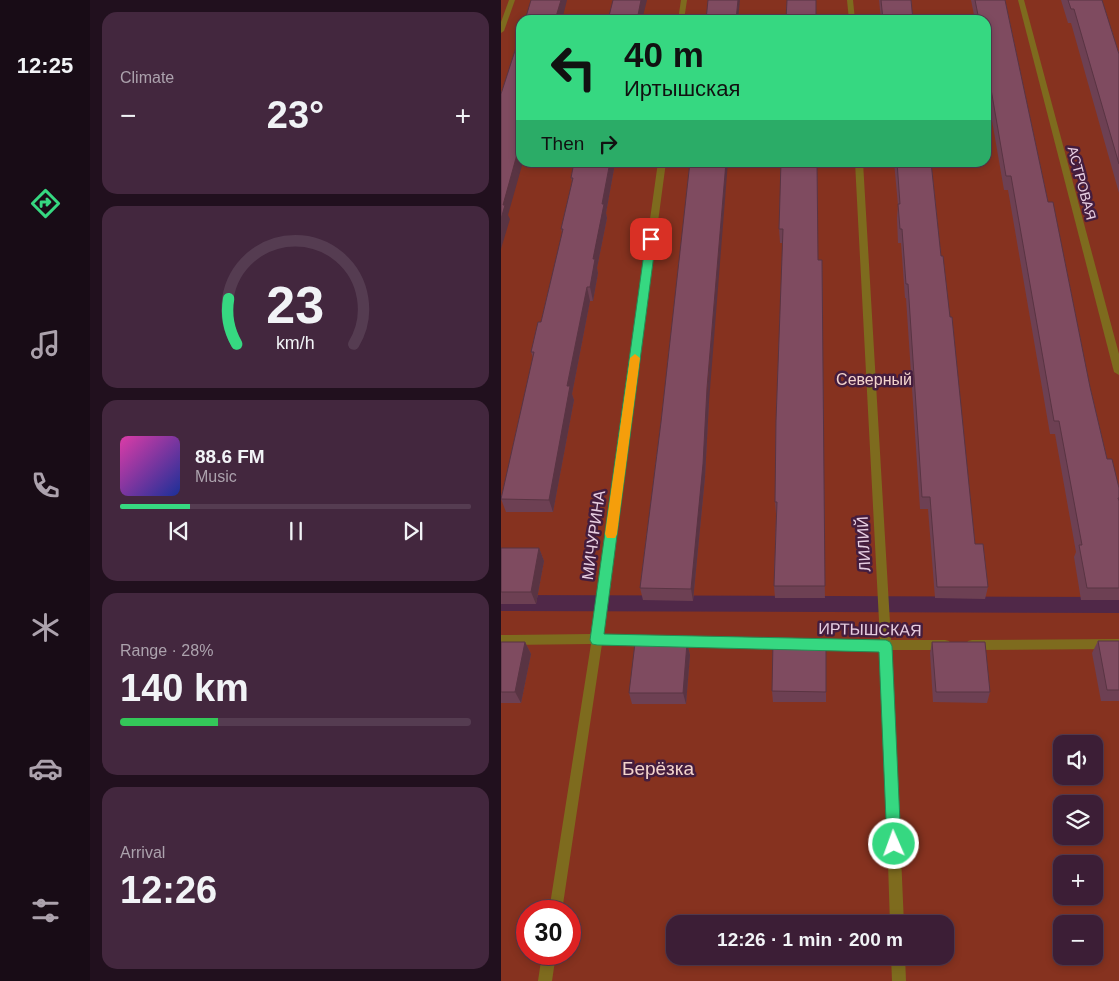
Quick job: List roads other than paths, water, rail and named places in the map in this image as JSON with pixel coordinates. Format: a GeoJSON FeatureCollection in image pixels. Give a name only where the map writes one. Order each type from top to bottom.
{"type":"FeatureCollection","features":[{"type":"Feature","properties":{"kind":"street"},"geometry":{"type":"LineString","coordinates":[[501,31],[512,0]]}},
{"type":"Feature","properties":{"kind":"street"},"geometry":{"type":"LineString","coordinates":[[682,15],[684,0]]}},
{"type":"Feature","properties":{"kind":"street"},"geometry":{"type":"LineString","coordinates":[[851,0],[851,15]]}},
{"type":"Feature","properties":{"kind":"street","name":"АСТРОВАЯ"},"geometry":{"type":"LineString","coordinates":[[1021,0],[1119,372]]}},
{"type":"Feature","properties":{"kind":"street","name":"МИЧУРИНА"},"geometry":{"type":"LineString","coordinates":[[557,900],[597,640],[660,167]]}},
{"type":"Feature","properties":{"kind":"street","name":"ЛИЛИЙ"},"geometry":{"type":"LineString","coordinates":[[859,167],[886,646],[897,915]]}},
{"type":"Feature","properties":{"kind":"street","name":"ИРТЫШСКАЯ"},"geometry":{"type":"LineString","coordinates":[[501,640],[886,646],[1119,644]]}},
{"type":"Feature","properties":{"kind":"street"},"geometry":{"type":"LineString","coordinates":[[545,981],[547,965]]}},
{"type":"Feature","properties":{"kind":"street"},"geometry":{"type":"LineString","coordinates":[[898,965],[899,981]]}},
{"type":"Feature","properties":{"kind":"park label","name":"Северный"},"geometry":{"type":"Point","coordinates":[874,379]}},
{"type":"Feature","properties":{"kind":"park label","name":"Берёзка"},"geometry":{"type":"Point","coordinates":[658,768]}}]}
